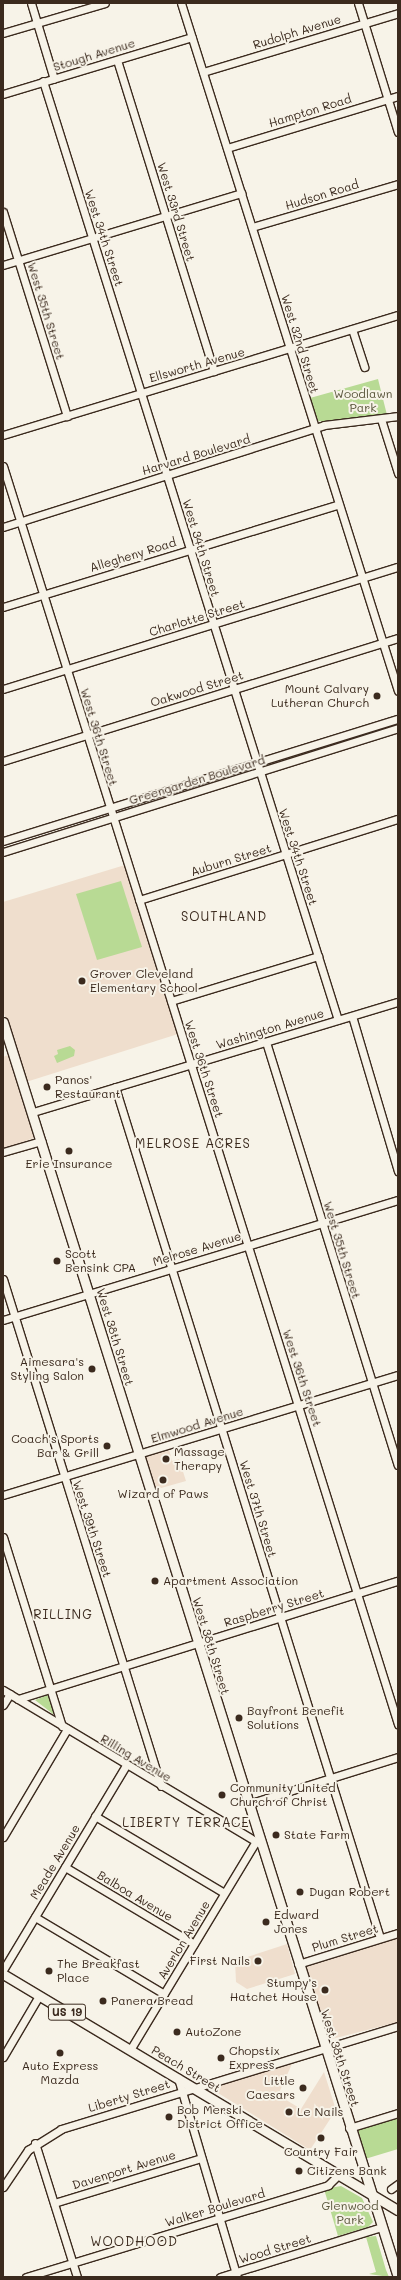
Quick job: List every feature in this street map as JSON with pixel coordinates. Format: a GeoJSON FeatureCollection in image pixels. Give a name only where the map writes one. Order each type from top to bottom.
{"type":"FeatureCollection","features":[{"type":"Feature","properties":{"kind":"main road","name":"West 38th Street"},"geometry":{"type":"LineString","coordinates":[[3,1022],[33,1112],[248,1804],[258,1843],[398,2277]]}},
{"type":"Feature","properties":{"kind":"main road","name":"Peach Street"},"geometry":{"type":"LineString","coordinates":[[3,1974],[398,2210]]}},
{"type":"Feature","properties":{"kind":"street"},"geometry":{"type":"LineString","coordinates":[[31,3],[54,78]]}},
{"type":"Feature","properties":{"kind":"street"},"geometry":{"type":"LineString","coordinates":[[3,33],[105,3]]}},
{"type":"Feature","properties":{"kind":"street","name":"West 32nd Street"},"geometry":{"type":"LineString","coordinates":[[181,3],[398,692]]}},
{"type":"Feature","properties":{"kind":"street"},"geometry":{"type":"LineString","coordinates":[[358,3],[398,132]]}},
{"type":"Feature","properties":{"kind":"street","name":"Rudolph Avenue"},"geometry":{"type":"LineString","coordinates":[[203,72],[398,13]]}},
{"type":"Feature","properties":{"kind":"street","name":"Stough Avenue"},"geometry":{"type":"LineString","coordinates":[[3,94],[192,37]]}},
{"type":"Feature","properties":{"kind":"street","name":"West 33rd Street"},"geometry":{"type":"LineString","coordinates":[[117,60],[214,372]]}},
{"type":"Feature","properties":{"kind":"street","name":"West 34th Street"},"geometry":{"type":"LineString","coordinates":[[43,82],[338,1020]]}},
{"type":"Feature","properties":{"kind":"street","name":"Hampton Road"},"geometry":{"type":"LineString","coordinates":[[227,148],[398,96]]}},
{"type":"Feature","properties":{"kind":"street","name":"Hudson Road"},"geometry":{"type":"LineString","coordinates":[[252,227],[398,184]]}},
{"type":"Feature","properties":{"kind":"street"},"geometry":{"type":"LineString","coordinates":[[3,265],[241,193]]}},
{"type":"Feature","properties":{"kind":"street","name":"West 35th Street"},"geometry":{"type":"LineString","coordinates":[[3,212],[67,416]]}},
{"type":"Feature","properties":{"kind":"street","name":"Ellsworth Avenue"},"geometry":{"type":"LineString","coordinates":[[3,435],[398,316]]}},
{"type":"Feature","properties":{"kind":"street"},"geometry":{"type":"LineString","coordinates":[[352,329],[364,367]]}},
{"type":"Feature","properties":{"kind":"street","name":"Harvard Boulevard"},"geometry":{"type":"LineString","coordinates":[[3,527],[315,429],[398,416]]}},
{"type":"Feature","properties":{"kind":"street"},"geometry":{"type":"LineString","coordinates":[[381,419],[398,473]]}},
{"type":"Feature","properties":{"kind":"street","name":"West 36th Street"},"geometry":{"type":"LineString","coordinates":[[3,466],[398,1724]]}},
{"type":"Feature","properties":{"kind":"street","name":"Allegheny Road"},"geometry":{"type":"LineString","coordinates":[[3,608],[189,549],[339,504]]}},
{"type":"Feature","properties":{"kind":"street","name":"Charlotte Street"},"geometry":{"type":"LineString","coordinates":[[3,689],[398,567]]}},
{"type":"Feature","properties":{"kind":"street","name":"Oakwood Street"},"geometry":{"type":"LineString","coordinates":[[3,761],[398,638]]}},
{"type":"Feature","properties":{"kind":"street","name":"Greengarden Boulevard"},"geometry":{"type":"LineString","coordinates":[[3,842],[398,719]]}},
{"type":"Feature","properties":{"kind":"street","name":"Greengarden Boulevard"},"geometry":{"type":"LineString","coordinates":[[3,852],[398,728]]}},
{"type":"Feature","properties":{"kind":"street","name":"Auburn Street"},"geometry":{"type":"LineString","coordinates":[[139,900],[398,819]]}},
{"type":"Feature","properties":{"kind":"street"},"geometry":{"type":"LineString","coordinates":[[171,1001],[318,956]]}},
{"type":"Feature","properties":{"kind":"street","name":"Washington Avenue"},"geometry":{"type":"LineString","coordinates":[[33,1112],[398,1002]]}},
{"type":"Feature","properties":{"kind":"street"},"geometry":{"type":"LineString","coordinates":[[352,1016],[396,1158],[398,1171]]}},
{"type":"Feature","properties":{"kind":"street","name":"West 35th Street"},"geometry":{"type":"LineString","coordinates":[[266,1042],[398,1465]]}},
{"type":"Feature","properties":{"kind":"street","name":"West 37th Street"},"geometry":{"type":"LineString","coordinates":[[115,1087],[380,1938]]}},
{"type":"Feature","properties":{"kind":"street"},"geometry":{"type":"LineString","coordinates":[[3,1152],[41,1141]]}},
{"type":"Feature","properties":{"kind":"street","name":"Melrose Avenue"},"geometry":{"type":"LineString","coordinates":[[3,1320],[398,1200]]}},
{"type":"Feature","properties":{"kind":"street","name":"West 39th Street"},"geometry":{"type":"LineString","coordinates":[[3,1279],[161,1786]]}},
{"type":"Feature","properties":{"kind":"street","name":"Elmwood Avenue"},"geometry":{"type":"LineString","coordinates":[[3,1495],[398,1375]]}},
{"type":"Feature","properties":{"kind":"street"},"geometry":{"type":"LineString","coordinates":[[3,1536],[50,1690],[64,1728],[3,1837]]}},
{"type":"Feature","properties":{"kind":"street","name":"Raspberry Street"},"geometry":{"type":"LineString","coordinates":[[18,1699],[398,1581]]}},
{"type":"Feature","properties":{"kind":"street"},"geometry":{"type":"LineString","coordinates":[[3,1705],[6,1692]]}},
{"type":"Feature","properties":{"kind":"street","name":"Rilling Avenue"},"geometry":{"type":"LineString","coordinates":[[6,1692],[258,1843]]}},
{"type":"Feature","properties":{"kind":"street"},"geometry":{"type":"LineString","coordinates":[[248,1804],[398,1757]]}},
{"type":"Feature","properties":{"kind":"street","name":"Meade Avenue"},"geometry":{"type":"LineString","coordinates":[[3,1970],[126,1765]]}},
{"type":"Feature","properties":{"kind":"street"},"geometry":{"type":"LineString","coordinates":[[95,1816],[224,1893]]}},
{"type":"Feature","properties":{"kind":"street","name":"Averlon Avenue"},"geometry":{"type":"LineString","coordinates":[[130,2050],[224,1893],[258,1843]]}},
{"type":"Feature","properties":{"kind":"street","name":"Balboa Avenue"},"geometry":{"type":"LineString","coordinates":[[65,1867],[194,1944]]}},
{"type":"Feature","properties":{"kind":"street"},"geometry":{"type":"LineString","coordinates":[[35,1917],[164,1994]]}},
{"type":"Feature","properties":{"kind":"street","name":"Plum Street"},"geometry":{"type":"LineString","coordinates":[[298,1964],[398,1933]]}},
{"type":"Feature","properties":{"kind":"street"},"geometry":{"type":"LineString","coordinates":[[3,2056],[39,1996]]}},
{"type":"Feature","properties":{"kind":"street","name":"Liberty Street"},"geometry":{"type":"LineString","coordinates":[[3,2187],[35,2143],[61,2129],[182,2092],[192,2087],[398,2026]]}},
{"type":"Feature","properties":{"kind":"street"},"geometry":{"type":"LineString","coordinates":[[178,2078],[237,2275]]}},
{"type":"Feature","properties":{"kind":"street"},"geometry":{"type":"LineString","coordinates":[[349,2128],[398,2113]]}},
{"type":"Feature","properties":{"kind":"street"},"geometry":{"type":"LineString","coordinates":[[35,2143],[77,2277]]}},
{"type":"Feature","properties":{"kind":"street","name":"Davenport Avenue"},"geometry":{"type":"LineString","coordinates":[[54,2202],[201,2158]]}},
{"type":"Feature","properties":{"kind":"street","name":"Walker Boulevard"},"geometry":{"type":"LineString","coordinates":[[26,2277],[328,2185],[339,2174]]}},
{"type":"Feature","properties":{"kind":"street"},"geometry":{"type":"LineString","coordinates":[[391,2189],[398,2184]]}},
{"type":"Feature","properties":{"kind":"street","name":"Wood Street"},"geometry":{"type":"LineString","coordinates":[[220,2277],[237,2275],[382,2227]]}},
{"type":"Feature","properties":{"kind":"shaded area","name":"Grover Cleveland Elementary School"},"geometry":{"type":"Polygon","coordinates":[[[125,865],[178,1034],[26,1082],[3,1010],[3,902],[125,865]]]}},
{"type":"Feature","properties":{"kind":"shaded area"},"geometry":{"type":"Polygon","coordinates":[[[8,1055],[34,1138],[3,1149],[3,1057],[8,1055]]]}},
{"type":"Feature","properties":{"kind":"shaded area"},"geometry":{"type":"Polygon","coordinates":[[[169,1449],[172,1461],[179,1459],[186,1481],[154,1490],[145,1457],[169,1449]]]}},
{"type":"Feature","properties":{"kind":"shaded area"},"geometry":{"type":"Polygon","coordinates":[[[398,1937],[398,2022],[328,2040],[305,1967],[398,1937]]]}},
{"type":"Feature","properties":{"kind":"shaded area"},"geometry":{"type":"Polygon","coordinates":[[[287,1944],[295,1974],[247,1989],[236,1982],[235,1961],[287,1944]]]}},
{"type":"Feature","properties":{"kind":"shaded area"},"geometry":{"type":"Polygon","coordinates":[[[292,2064],[278,2095],[301,2109],[324,2072],[336,2110],[310,2150],[218,2093],[222,2084],[292,2064]]]}},
{"type":"Feature","properties":{"kind":"green space","name":"Woodlawn Park"},"geometry":{"type":"Polygon","coordinates":[[[378,379],[387,415],[334,422],[317,421],[310,398],[378,379]]]}},
{"type":"Feature","properties":{"kind":"green space"},"geometry":{"type":"Polygon","coordinates":[[[121,881],[142,947],[97,960],[76,894],[121,881]]]}},
{"type":"Feature","properties":{"kind":"green space"},"geometry":{"type":"Polygon","coordinates":[[[70,1046],[75,1050],[74,1056],[57,1063],[54,1056],[58,1054],[57,1050],[70,1046]]]}},
{"type":"Feature","properties":{"kind":"green space"},"geometry":{"type":"Polygon","coordinates":[[[48,1695],[54,1713],[53,1714],[35,1700],[48,1695]]]}},
{"type":"Feature","properties":{"kind":"green space"},"geometry":{"type":"Polygon","coordinates":[[[398,2117],[398,2149],[365,2159],[358,2129],[398,2117]]]}},
{"type":"Feature","properties":{"kind":"green space","name":"Glenwood Park"},"geometry":{"type":"Polygon","coordinates":[[[341,2186],[362,2198],[373,2222],[368,2227],[338,2236],[324,2189],[341,2186]]]}},
{"type":"Feature","properties":{"kind":"green space"},"geometry":{"type":"Polygon","coordinates":[[[376,2236],[389,2277],[369,2274],[376,2272],[366,2237],[376,2236]]]}},
{"type":"Feature","properties":{"kind":"place","name":"Mount Calvary Lutheran Church"},"geometry":{"type":"Point","coordinates":[377,696]}},
{"type":"Feature","properties":{"kind":"place","name":"Grover Cleveland Elementary School"},"geometry":{"type":"Point","coordinates":[82,981]}},
{"type":"Feature","properties":{"kind":"place","name":"Panos' Restaurant"},"geometry":{"type":"Point","coordinates":[47,1087]}},
{"type":"Feature","properties":{"kind":"place","name":"Erie Insurance"},"geometry":{"type":"Point","coordinates":[69,1151]}},
{"type":"Feature","properties":{"kind":"place","name":"Scott Bensink CPA"},"geometry":{"type":"Point","coordinates":[57,1261]}},
{"type":"Feature","properties":{"kind":"place","name":"Aimesara's Styling Salon"},"geometry":{"type":"Point","coordinates":[92,1369]}},
{"type":"Feature","properties":{"kind":"place","name":"Coach's Sports Bar & Grill"},"geometry":{"type":"Point","coordinates":[107,1446]}},
{"type":"Feature","properties":{"kind":"place","name":"Massage Therapy"},"geometry":{"type":"Point","coordinates":[166,1459]}},
{"type":"Feature","properties":{"kind":"place","name":"Wizard of Paws"},"geometry":{"type":"Point","coordinates":[163,1480]}},
{"type":"Feature","properties":{"kind":"place","name":"Apartment Association"},"geometry":{"type":"Point","coordinates":[155,1581]}},
{"type":"Feature","properties":{"kind":"place","name":"Bayfront Benefit Solutions"},"geometry":{"type":"Point","coordinates":[239,1718]}},
{"type":"Feature","properties":{"kind":"place","name":"Community United Church of Christ"},"geometry":{"type":"Point","coordinates":[222,1795]}},
{"type":"Feature","properties":{"kind":"place","name":"State Farm"},"geometry":{"type":"Point","coordinates":[276,1835]}},
{"type":"Feature","properties":{"kind":"place","name":"Dugan Robert"},"geometry":{"type":"Point","coordinates":[300,1892]}},
{"type":"Feature","properties":{"kind":"place","name":"Edward Jones"},"geometry":{"type":"Point","coordinates":[266,1922]}},
{"type":"Feature","properties":{"kind":"place","name":"First Nails"},"geometry":{"type":"Point","coordinates":[258,1961]}},
{"type":"Feature","properties":{"kind":"place","name":"The Breakfast Place"},"geometry":{"type":"Point","coordinates":[49,1971]}},
{"type":"Feature","properties":{"kind":"place","name":"Stumpy's Hatchet House"},"geometry":{"type":"Point","coordinates":[325,1990]}},
{"type":"Feature","properties":{"kind":"place","name":"Panera Bread"},"geometry":{"type":"Point","coordinates":[103,2001]}},
{"type":"Feature","properties":{"kind":"place","name":"AutoZone"},"geometry":{"type":"Point","coordinates":[177,2032]}},
{"type":"Feature","properties":{"kind":"place","name":"Auto Express Mazda"},"geometry":{"type":"Point","coordinates":[60,2053]}},
{"type":"Feature","properties":{"kind":"place","name":"Chopstix Express"},"geometry":{"type":"Point","coordinates":[221,2058]}},
{"type":"Feature","properties":{"kind":"place","name":"Little Caesars"},"geometry":{"type":"Point","coordinates":[303,2088]}},
{"type":"Feature","properties":{"kind":"place","name":"Le Nails"},"geometry":{"type":"Point","coordinates":[289,2112]}},
{"type":"Feature","properties":{"kind":"place","name":"Bob Merski District Office"},"geometry":{"type":"Point","coordinates":[169,2117]}},
{"type":"Feature","properties":{"kind":"place","name":"Country Fair"},"geometry":{"type":"Point","coordinates":[321,2138]}},
{"type":"Feature","properties":{"kind":"place","name":"Citizens Bank"},"geometry":{"type":"Point","coordinates":[299,2171]}},
{"type":"Feature","properties":{"kind":"district","name":"SOUTHLAND"},"geometry":{"type":"Point","coordinates":[224,916]}},
{"type":"Feature","properties":{"kind":"district","name":"MELROSE ACRES"},"geometry":{"type":"Point","coordinates":[193,1143]}},
{"type":"Feature","properties":{"kind":"district","name":"RILLING"},"geometry":{"type":"Point","coordinates":[63,1614]}},
{"type":"Feature","properties":{"kind":"district","name":"LIBERTY TERRACE"},"geometry":{"type":"Point","coordinates":[186,1822]}},
{"type":"Feature","properties":{"kind":"district","name":"WOODHOOD"},"geometry":{"type":"Point","coordinates":[134,2241]}}]}
